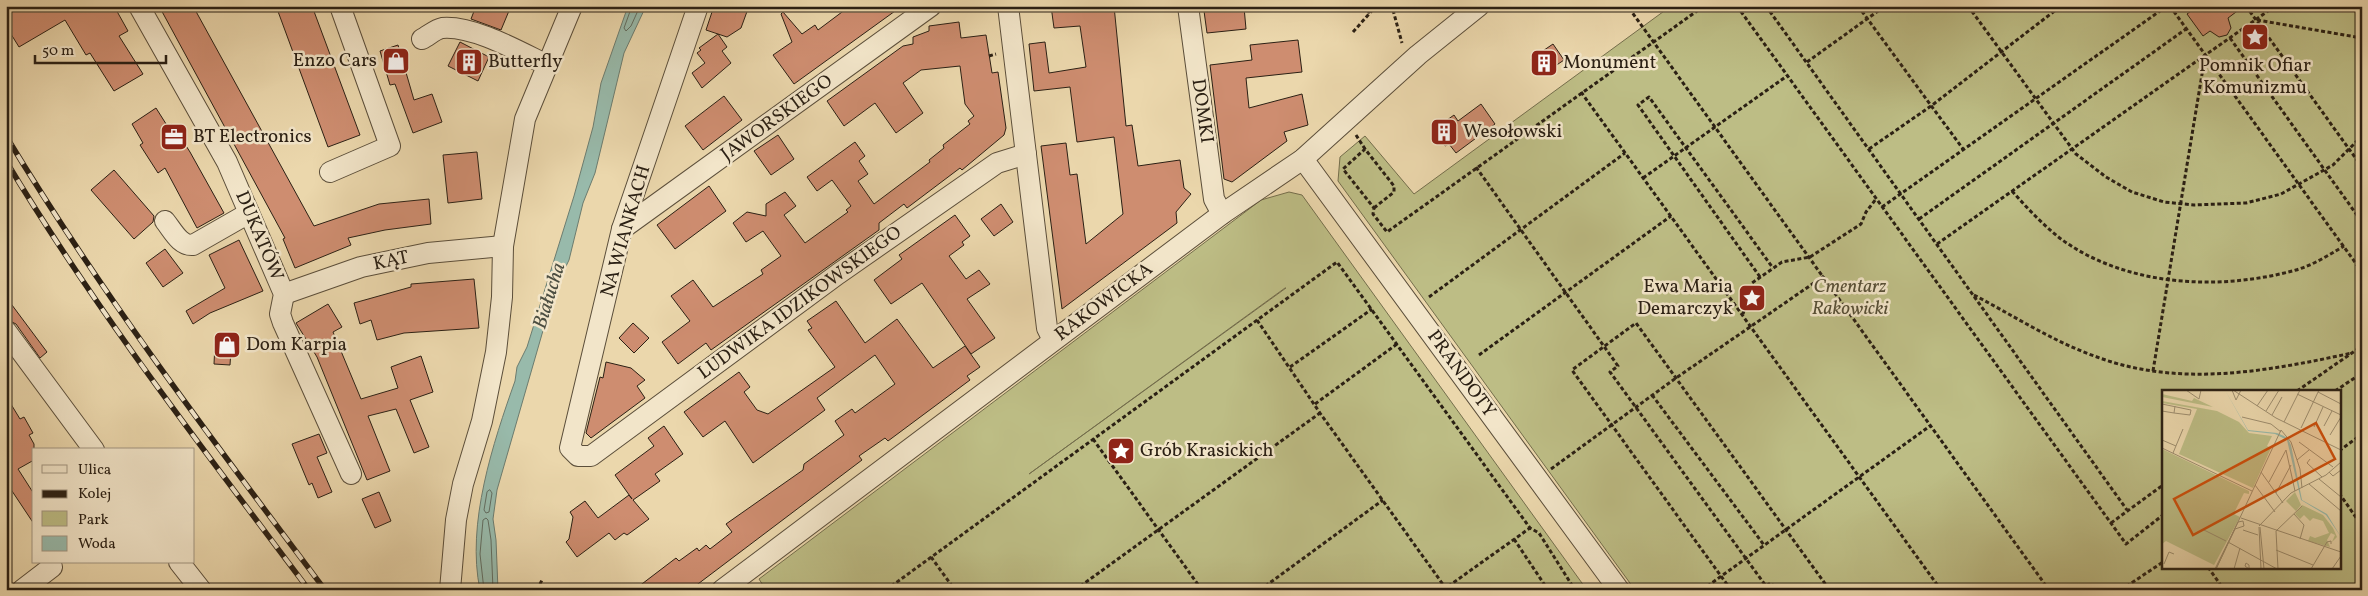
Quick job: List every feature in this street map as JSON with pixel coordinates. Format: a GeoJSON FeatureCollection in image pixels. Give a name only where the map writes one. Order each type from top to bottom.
{"type":"FeatureCollection","features":[{"type":"Feature","properties":{"kind":"street","name":"DUKATÓW"},"geometry":{"type":"LineString","coordinates":[[140,6],[227,162],[250,213],[284,294],[280,314],[283,324],[351,474]]}},
{"type":"Feature","properties":{"kind":"street"},"geometry":{"type":"LineString","coordinates":[[330,172],[390,146],[340,6]]}},
{"type":"Feature","properties":{"kind":"street"},"geometry":{"type":"LineString","coordinates":[[450,590],[456,520],[463,484],[482,421],[496,352],[502,297],[503,246],[525,119],[572,6]]}},
{"type":"Feature","properties":{"kind":"street","name":"NA WIANKACH"},"geometry":{"type":"LineString","coordinates":[[578,456],[570,448],[622,229],[698,6]]}},
{"type":"Feature","properties":{"kind":"street","name":"JAWORSKIEGO"},"geometry":{"type":"LineString","coordinates":[[622,229],[931,6]]}},
{"type":"Feature","properties":{"kind":"street"},"geometry":{"type":"LineString","coordinates":[[1008,6],[1047,328],[1053,340]]}},
{"type":"Feature","properties":{"kind":"street","name":"DOMKI"},"geometry":{"type":"LineString","coordinates":[[1188,6],[1214,199],[1222,214]]}},
{"type":"Feature","properties":{"kind":"street","name":"RAKOWICKA"},"geometry":{"type":"LineString","coordinates":[[722,590],[1222,214],[1302,159],[1418,55],[1479,6]]}},
{"type":"Feature","properties":{"kind":"street"},"geometry":{"type":"LineString","coordinates":[[422,39],[441,28],[464,30],[500,43],[547,65]]}},
{"type":"Feature","properties":{"kind":"street","name":"LUDWIKA IDZIKOWSKIEGO"},"geometry":{"type":"LineString","coordinates":[[578,456],[591,456],[830,280],[997,163],[1026,154]]}},
{"type":"Feature","properties":{"kind":"street","name":"PRANDOTY"},"geometry":{"type":"LineString","coordinates":[[1302,159],[1619,590]]}},
{"type":"Feature","properties":{"kind":"street"},"geometry":{"type":"LineString","coordinates":[[165,221],[182,242],[187,245],[193,245],[250,213]]}},
{"type":"Feature","properties":{"kind":"street","name":"KĄT"},"geometry":{"type":"LineString","coordinates":[[284,294],[361,267],[428,253],[503,246]]}},
{"type":"Feature","properties":{"kind":"street"},"geometry":{"type":"LineString","coordinates":[[6,331],[93,448]]}},
{"type":"Feature","properties":{"kind":"street"},"geometry":{"type":"LineString","coordinates":[[181,564],[201,590]]}},
{"type":"Feature","properties":{"kind":"street"},"geometry":{"type":"LineString","coordinates":[[22,590],[52,566]]}},
{"type":"Feature","properties":{"kind":"path"},"geometry":{"type":"LineString","coordinates":[[1363,6],[1370,13]]}},
{"type":"Feature","properties":{"kind":"path"},"geometry":{"type":"LineString","coordinates":[[1352,32],[1376,6]]}},
{"type":"Feature","properties":{"kind":"path"},"geometry":{"type":"LineString","coordinates":[[1356,136],[1394,186],[1394,192],[1374,208],[1373,214],[1387,232],[1652,41],[1704,6]]}},
{"type":"Feature","properties":{"kind":"path"},"geometry":{"type":"LineString","coordinates":[[1737,6],[2126,544],[2162,516]]}},
{"type":"Feature","properties":{"kind":"path"},"geometry":{"type":"LineString","coordinates":[[1766,6],[2128,510]]}},
{"type":"Feature","properties":{"kind":"path"},"geometry":{"type":"LineString","coordinates":[[1858,6],[1963,149]]}},
{"type":"Feature","properties":{"kind":"path"},"geometry":{"type":"LineString","coordinates":[[1807,62],[1885,6]]}},
{"type":"Feature","properties":{"kind":"path"},"geometry":{"type":"LineString","coordinates":[[1968,6],[2052,124],[2072,148],[2106,177],[2132,192],[2181,204],[2219,206],[2246,203],[2281,194],[2299,185],[2324,170],[2362,136]]}},
{"type":"Feature","properties":{"kind":"path"},"geometry":{"type":"LineString","coordinates":[[1869,149],[1931,106],[2061,6]]}},
{"type":"Feature","properties":{"kind":"path"},"geometry":{"type":"LineString","coordinates":[[1882,207],[2034,98],[2168,6],[2362,272]]}},
{"type":"Feature","properties":{"kind":"path"},"geometry":{"type":"LineString","coordinates":[[2246,6],[2362,167]]}},
{"type":"Feature","properties":{"kind":"path"},"geometry":{"type":"LineString","coordinates":[[1937,244],[2275,6]]}},
{"type":"Feature","properties":{"kind":"path"},"geometry":{"type":"LineString","coordinates":[[1629,8],[2049,590]]}},
{"type":"Feature","properties":{"kind":"path"},"geometry":{"type":"LineString","coordinates":[[1393,10],[1402,44]]}},
{"type":"Feature","properties":{"kind":"path"},"geometry":{"type":"LineString","coordinates":[[2256,20],[2362,38]]}},
{"type":"Feature","properties":{"kind":"path"},"geometry":{"type":"LineString","coordinates":[[1919,220],[2186,29]]}},
{"type":"Feature","properties":{"kind":"path"},"geometry":{"type":"LineString","coordinates":[[2230,38],[2362,222]]}},
{"type":"Feature","properties":{"kind":"path"},"geometry":{"type":"LineString","coordinates":[[2153,371],[2205,56]]}},
{"type":"Feature","properties":{"kind":"path"},"geometry":{"type":"LineString","coordinates":[[1643,178],[1787,76]]}},
{"type":"Feature","properties":{"kind":"path"},"geometry":{"type":"LineString","coordinates":[[1581,92],[1751,325],[1938,589]]}},
{"type":"Feature","properties":{"kind":"path"},"geometry":{"type":"LineString","coordinates":[[1760,277],[1638,105],[1649,97],[1773,268]]}},
{"type":"Feature","properties":{"kind":"path"},"geometry":{"type":"LineString","coordinates":[[1365,149],[1343,169],[1374,208]]}},
{"type":"Feature","properties":{"kind":"path"},"geometry":{"type":"LineString","coordinates":[[1428,297],[1625,153]]}},
{"type":"Feature","properties":{"kind":"path"},"geometry":{"type":"LineString","coordinates":[[1476,167],[1618,366],[1610,372],[1766,586],[1771,583],[1776,590]]}},
{"type":"Feature","properties":{"kind":"path"},"geometry":{"type":"LineString","coordinates":[[2012,191],[2044,225],[2062,240],[2085,253],[2138,274],[2168,279],[2203,282],[2264,276],[2296,270],[2322,259],[2344,246]]}},
{"type":"Feature","properties":{"kind":"path"},"geometry":{"type":"LineString","coordinates":[[1742,314],[1752,284],[1760,277],[1782,262],[1810,258],[1861,224],[1866,212],[1876,199]]}},
{"type":"Feature","properties":{"kind":"path"},"geometry":{"type":"LineString","coordinates":[[1480,355],[1672,216]]}},
{"type":"Feature","properties":{"kind":"path"},"geometry":{"type":"LineString","coordinates":[[886,590],[1337,262],[1530,528],[1538,533],[1576,590]]}},
{"type":"Feature","properties":{"kind":"path"},"geometry":{"type":"LineString","coordinates":[[1547,472],[1612,427],[1676,378],[1824,276]]}},
{"type":"Feature","properties":{"kind":"path"},"geometry":{"type":"LineString","coordinates":[[1972,294],[2059,341],[2098,358],[2153,371],[2200,376],[2249,372],[2352,353]]}},
{"type":"Feature","properties":{"kind":"path"},"geometry":{"type":"LineString","coordinates":[[1290,367],[1372,309]]}},
{"type":"Feature","properties":{"kind":"path"},"geometry":{"type":"LineString","coordinates":[[1257,320],[1320,413],[1445,589],[1530,528]]}},
{"type":"Feature","properties":{"kind":"path"},"geometry":{"type":"LineString","coordinates":[[1731,590],[1572,370],[1636,323],[1826,585],[1820,590]]}},
{"type":"Feature","properties":{"kind":"path"},"geometry":{"type":"LineString","coordinates":[[1314,404],[1397,344]]}},
{"type":"Feature","properties":{"kind":"path"},"geometry":{"type":"LineString","coordinates":[[2298,390],[2362,346]]}},
{"type":"Feature","properties":{"kind":"path"},"geometry":{"type":"LineString","coordinates":[[2336,390],[2362,373]]}},
{"type":"Feature","properties":{"kind":"path"},"geometry":{"type":"LineString","coordinates":[[1652,395],[1764,545]]}},
{"type":"Feature","properties":{"kind":"path"},"geometry":{"type":"LineString","coordinates":[[1075,590],[1320,413]]}},
{"type":"Feature","properties":{"kind":"path"},"geometry":{"type":"LineString","coordinates":[[1702,590],[1930,426]]}},
{"type":"Feature","properties":{"kind":"path"},"geometry":{"type":"LineString","coordinates":[[2340,450],[2362,434]]}},
{"type":"Feature","properties":{"kind":"path"},"geometry":{"type":"LineString","coordinates":[[1093,439],[1202,590]]}},
{"type":"Feature","properties":{"kind":"path"},"geometry":{"type":"LineString","coordinates":[[2111,523],[2162,486]]}},
{"type":"Feature","properties":{"kind":"path"},"geometry":{"type":"LineString","coordinates":[[2340,494],[2362,526]]}},
{"type":"Feature","properties":{"kind":"path"},"geometry":{"type":"LineString","coordinates":[[1260,590],[1382,500]]}},
{"type":"Feature","properties":{"kind":"path"},"geometry":{"type":"LineString","coordinates":[[1514,539],[1548,590]]}},
{"type":"Feature","properties":{"kind":"path"},"geometry":{"type":"LineString","coordinates":[[931,557],[955,590]]}},
{"type":"Feature","properties":{"kind":"path"},"geometry":{"type":"LineString","coordinates":[[2121,590],[2162,563]]}},
{"type":"Feature","properties":{"kind":"path"},"geometry":{"type":"LineString","coordinates":[[2209,568],[2224,590]]}},
{"type":"Feature","properties":{"kind":"path"},"geometry":{"type":"LineString","coordinates":[[537,590],[542,580]]}},
{"type":"Feature","properties":{"kind":"green space","name":"Cmentarz Rakowicki"},"geometry":{"type":"Polygon","coordinates":[[[1671,6],[2362,6],[2362,590],[1635,590],[1338,181],[1340,157],[1365,136],[1414,194],[1671,6]]]}},
{"type":"Feature","properties":{"kind":"green space"},"geometry":{"type":"Polygon","coordinates":[[[1289,192],[1302,195],[1587,590],[766,590],[759,579],[1261,200],[1289,192]],[[1285,288],[1029,474],[1286,288],[1285,288]]]}},
{"type":"Feature","properties":{"kind":"water","name":"Białucha"},"geometry":{"type":"Polygon","coordinates":[[[628,6],[646,6],[624,53],[595,173],[583,203],[569,260],[555,289],[497,490],[493,519],[496,540],[498,590],[480,590],[476,538],[484,484],[498,431],[515,381],[517,367],[527,347],[574,196],[593,127],[601,83],[628,6]]]}},
{"type":"Feature","properties":{"kind":"building"},"geometry":{"type":"Polygon","coordinates":[[[20,6],[114,6],[128,31],[119,36],[143,74],[114,91],[90,53],[86,55],[65,20],[19,47],[6,26],[6,14],[20,6]]]}},
{"type":"Feature","properties":{"kind":"building"},"geometry":{"type":"Polygon","coordinates":[[[159,6],[193,6],[314,226],[379,204],[429,199],[431,224],[385,230],[348,238],[351,245],[295,268],[283,239],[285,238],[159,6]]]}},
{"type":"Feature","properties":{"kind":"building"},"geometry":{"type":"Polygon","coordinates":[[[276,6],[312,6],[360,135],[328,147],[276,6]]]}},
{"type":"Feature","properties":{"kind":"building"},"geometry":{"type":"Polygon","coordinates":[[[476,6],[511,6],[501,30],[471,19],[476,6]]]}},
{"type":"Feature","properties":{"kind":"building"},"geometry":{"type":"Polygon","coordinates":[[[714,6],[749,6],[741,28],[727,37],[706,30],[714,6]]]}},
{"type":"Feature","properties":{"kind":"building"},"geometry":{"type":"Polygon","coordinates":[[[850,6],[902,6],[794,84],[773,55],[792,42],[781,14],[783,12],[802,34],[815,25],[818,30],[850,6]]]}},
{"type":"Feature","properties":{"kind":"building"},"geometry":{"type":"Polygon","coordinates":[[[1051,6],[1114,6],[1126,126],[1132,125],[1138,166],[1180,160],[1184,188],[1191,194],[1176,212],[1177,223],[1062,309],[1041,146],[1066,143],[1070,175],[1077,174],[1086,244],[1123,214],[1114,137],[1077,142],[1070,87],[1034,91],[1029,44],[1045,42],[1049,73],[1086,67],[1080,26],[1054,28],[1051,6]]]}},
{"type":"Feature","properties":{"kind":"building"},"geometry":{"type":"Polygon","coordinates":[[[2198,6],[2244,6],[2228,18],[2231,28],[2227,35],[2219,37],[2210,31],[2203,36],[2187,14],[2198,6]]]}},
{"type":"Feature","properties":{"kind":"building"},"geometry":{"type":"Polygon","coordinates":[[[1244,7],[1246,29],[1207,33],[1204,11],[1244,7]]]}},
{"type":"Feature","properties":{"kind":"building"},"geometry":{"type":"Polygon","coordinates":[[[959,22],[961,38],[986,35],[992,73],[998,72],[1006,128],[1004,135],[962,170],[960,168],[907,208],[904,204],[879,223],[879,230],[711,350],[706,343],[678,364],[662,342],[690,321],[671,296],[693,280],[713,307],[763,274],[761,270],[781,256],[763,231],[746,242],[733,223],[747,212],[766,216],[766,204],[785,192],[796,206],[784,215],[805,243],[848,212],[846,210],[851,206],[832,180],[817,191],[807,177],[855,142],[865,156],[859,161],[868,174],[858,181],[874,204],[930,162],[929,160],[944,148],[943,145],[970,124],[968,121],[974,116],[965,104],[960,66],[921,70],[903,83],[923,113],[896,133],[875,103],[844,126],[827,101],[903,46],[913,44],[913,37],[929,31],[929,26],[959,22]]]}},
{"type":"Feature","properties":{"kind":"building"},"geometry":{"type":"Polygon","coordinates":[[[718,34],[727,47],[722,51],[731,63],[702,88],[692,73],[705,63],[697,53],[701,50],[699,48],[718,34]]]}},
{"type":"Feature","properties":{"kind":"building"},"geometry":{"type":"Polygon","coordinates":[[[1298,40],[1302,72],[1246,78],[1249,108],[1302,94],[1308,125],[1284,132],[1287,141],[1232,182],[1224,179],[1210,65],[1252,60],[1250,45],[1298,40]]]}},
{"type":"Feature","properties":{"kind":"building","name":"Butterfly"},"geometry":{"type":"Polygon","coordinates":[[[460,42],[489,57],[478,81],[448,66],[460,42]]]}},
{"type":"Feature","properties":{"kind":"building","name":"Monument"},"geometry":{"type":"Polygon","coordinates":[[[1553,44],[1564,60],[1542,75],[1531,59],[1553,44]]]}},
{"type":"Feature","properties":{"kind":"building"},"geometry":{"type":"Polygon","coordinates":[[[398,45],[414,100],[432,94],[442,122],[413,133],[395,84],[390,85],[380,51],[398,45]]]}},
{"type":"Feature","properties":{"kind":"building"},"geometry":{"type":"Polygon","coordinates":[[[724,96],[742,120],[703,150],[685,126],[724,96]]]}},
{"type":"Feature","properties":{"kind":"building"},"geometry":{"type":"Polygon","coordinates":[[[1481,104],[1495,124],[1456,153],[1449,144],[1445,146],[1433,130],[1454,115],[1458,121],[1481,104]]]}},
{"type":"Feature","properties":{"kind":"building"},"geometry":{"type":"Polygon","coordinates":[[[156,108],[168,127],[172,124],[224,213],[197,228],[165,168],[158,173],[140,145],[143,143],[132,124],[156,108]]]}},
{"type":"Feature","properties":{"kind":"building"},"geometry":{"type":"Polygon","coordinates":[[[778,135],[794,159],[771,175],[754,151],[778,135]]]}},
{"type":"Feature","properties":{"kind":"building"},"geometry":{"type":"Polygon","coordinates":[[[477,152],[482,199],[448,203],[443,155],[477,152]]]}},
{"type":"Feature","properties":{"kind":"building"},"geometry":{"type":"Polygon","coordinates":[[[114,170],[154,216],[153,222],[134,239],[91,190],[114,170]]]}},
{"type":"Feature","properties":{"kind":"building"},"geometry":{"type":"Polygon","coordinates":[[[709,186],[726,211],[675,249],[657,225],[709,186]]]}},
{"type":"Feature","properties":{"kind":"building"},"geometry":{"type":"Polygon","coordinates":[[[1001,204],[1013,222],[994,236],[981,219],[1001,204]]]}},
{"type":"Feature","properties":{"kind":"building"},"geometry":{"type":"Polygon","coordinates":[[[955,215],[970,236],[962,242],[964,245],[949,256],[966,279],[979,270],[990,284],[967,299],[995,338],[971,354],[922,283],[891,304],[874,280],[902,259],[899,255],[955,215]]]}},
{"type":"Feature","properties":{"kind":"building"},"geometry":{"type":"Polygon","coordinates":[[[239,240],[263,291],[210,313],[193,324],[186,311],[225,288],[209,255],[239,240]]]}},
{"type":"Feature","properties":{"kind":"building"},"geometry":{"type":"Polygon","coordinates":[[[165,249],[183,273],[163,287],[146,263],[165,249]]]}},
{"type":"Feature","properties":{"kind":"building"},"geometry":{"type":"Polygon","coordinates":[[[474,279],[479,328],[404,333],[377,340],[371,320],[360,324],[354,303],[411,287],[411,284],[474,279]]]}},
{"type":"Feature","properties":{"kind":"building"},"geometry":{"type":"Polygon","coordinates":[[[6,297],[47,352],[40,358],[16,324],[6,319],[6,297]]]}},
{"type":"Feature","properties":{"kind":"building"},"geometry":{"type":"Polygon","coordinates":[[[836,301],[865,343],[897,319],[933,368],[965,346],[980,367],[967,376],[970,380],[888,441],[885,438],[859,456],[862,460],[690,590],[634,590],[676,558],[679,561],[697,548],[699,551],[706,545],[710,549],[732,532],[726,524],[803,470],[804,464],[844,435],[835,421],[852,409],[855,413],[895,384],[875,355],[817,398],[825,410],[753,463],[725,421],[703,437],[684,412],[739,372],[750,387],[744,392],[757,410],[768,414],[835,367],[808,330],[812,328],[807,321],[836,301]]]}},
{"type":"Feature","properties":{"kind":"building"},"geometry":{"type":"Polygon","coordinates":[[[328,304],[342,327],[333,332],[361,399],[398,388],[391,367],[421,356],[433,392],[410,400],[429,447],[414,453],[396,409],[368,416],[390,471],[367,480],[317,357],[296,323],[328,304]]]}},
{"type":"Feature","properties":{"kind":"building"},"geometry":{"type":"Polygon","coordinates":[[[633,323],[649,338],[634,353],[619,338],[633,323]]]}},
{"type":"Feature","properties":{"kind":"building","name":"Dom Karpia"},"geometry":{"type":"Polygon","coordinates":[[[232,335],[230,365],[214,364],[215,344],[232,335]]]}},
{"type":"Feature","properties":{"kind":"building"},"geometry":{"type":"Polygon","coordinates":[[[606,362],[631,368],[645,380],[637,386],[645,398],[591,438],[586,433],[600,377],[603,378],[606,362]]]}},
{"type":"Feature","properties":{"kind":"building"},"geometry":{"type":"Polygon","coordinates":[[[6,396],[20,419],[24,417],[33,433],[29,435],[34,444],[34,448],[32,448],[32,461],[18,469],[32,491],[32,521],[6,482],[6,396]]]}},
{"type":"Feature","properties":{"kind":"building"},"geometry":{"type":"Polygon","coordinates":[[[664,426],[683,454],[655,474],[660,481],[633,500],[649,519],[627,535],[624,533],[615,540],[609,533],[577,557],[566,542],[569,539],[573,517],[570,512],[585,501],[598,518],[629,495],[632,499],[615,475],[654,446],[648,438],[664,426]]]}},
{"type":"Feature","properties":{"kind":"building"},"geometry":{"type":"Polygon","coordinates":[[[319,434],[327,453],[317,457],[332,492],[318,498],[312,483],[309,485],[292,444],[319,434]]]}},
{"type":"Feature","properties":{"kind":"building"},"geometry":{"type":"Polygon","coordinates":[[[379,492],[391,521],[375,528],[362,499],[379,492]]]}},
{"type":"Feature","properties":{"kind":"railway"},"geometry":{"type":"LineString","coordinates":[[6,136],[81,253],[160,367],[325,590]]}},
{"type":"Feature","properties":{"kind":"railway"},"geometry":{"type":"LineString","coordinates":[[6,161],[114,326],[309,590]]}},
{"type":"Feature","properties":{"kind":"place","name":"Pomnik Ofiar Komunizmu"},"geometry":{"type":"Point","coordinates":[2255,37]}},
{"type":"Feature","properties":{"kind":"place","name":"Enzo Cars"},"geometry":{"type":"Point","coordinates":[396,61]}},
{"type":"Feature","properties":{"kind":"place","name":"Butterfly"},"geometry":{"type":"Point","coordinates":[469,62]}},
{"type":"Feature","properties":{"kind":"place","name":"Monument"},"geometry":{"type":"Point","coordinates":[1544,63]}},
{"type":"Feature","properties":{"kind":"place","name":"Wesołowski"},"geometry":{"type":"Point","coordinates":[1444,132]}},
{"type":"Feature","properties":{"kind":"place","name":"BT Electronics"},"geometry":{"type":"Point","coordinates":[174,137]}},
{"type":"Feature","properties":{"kind":"place","name":"Ewa Maria Demarczyk"},"geometry":{"type":"Point","coordinates":[1752,298]}},
{"type":"Feature","properties":{"kind":"place","name":"Dom Karpia"},"geometry":{"type":"Point","coordinates":[227,345]}},
{"type":"Feature","properties":{"kind":"place","name":"Grób Krasickich"},"geometry":{"type":"Point","coordinates":[1121,451]}}]}
